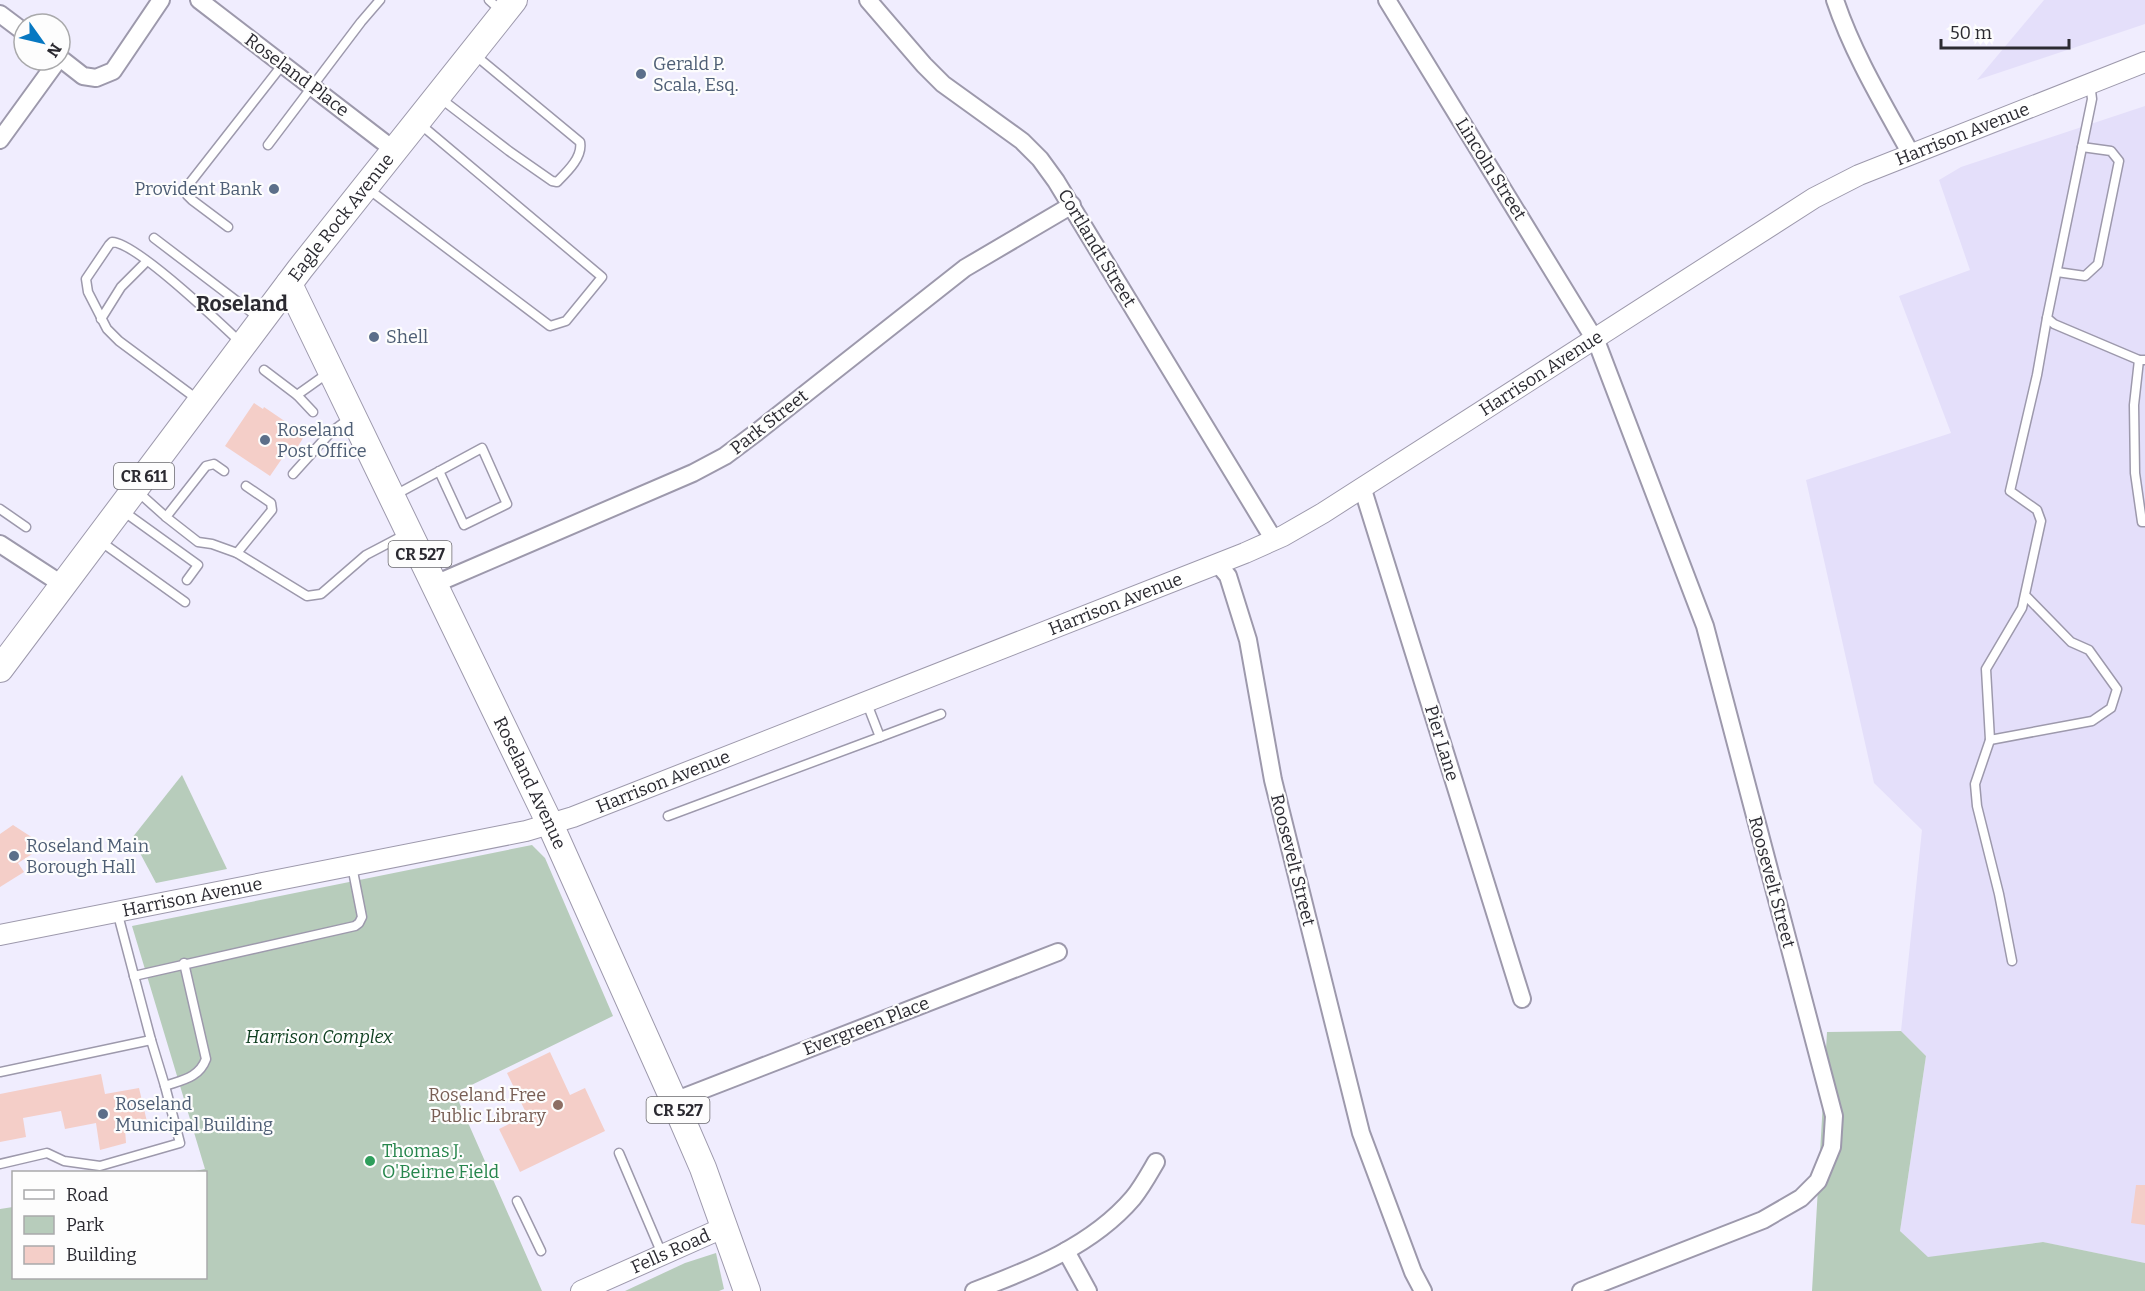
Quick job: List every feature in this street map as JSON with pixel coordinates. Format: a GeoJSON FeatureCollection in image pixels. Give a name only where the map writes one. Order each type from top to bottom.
{"type":"FeatureCollection","features":[{"type":"Feature","properties":{"kind":"main road","name":"Eagle Rock Avenue"},"geometry":{"type":"LineString","coordinates":[[0,669],[261,320],[471,53],[502,4]]}},
{"type":"Feature","properties":{"kind":"main road","name":"Roseland Avenue"},"geometry":{"type":"LineString","coordinates":[[289,284],[550,824],[674,1101],[725,1227],[747,1291]]}},
{"type":"Feature","properties":{"kind":"street"},"geometry":{"type":"LineString","coordinates":[[72,68],[83,76],[96,78],[112,71],[161,0]]}},
{"type":"Feature","properties":{"kind":"street","name":"Roseland Place"},"geometry":{"type":"LineString","coordinates":[[199,0],[394,150]]}},
{"type":"Feature","properties":{"kind":"street","name":"Cortlandt Street"},"geometry":{"type":"LineString","coordinates":[[868,0],[943,84],[1001,124],[1040,159],[1072,205],[1274,540]]}},
{"type":"Feature","properties":{"kind":"street","name":"Lincoln Street"},"geometry":{"type":"LineString","coordinates":[[1387,0],[1595,338]]}},
{"type":"Feature","properties":{"kind":"street"},"geometry":{"type":"LineString","coordinates":[[1835,0],[1843,23],[1875,90],[1911,154]]}},
{"type":"Feature","properties":{"kind":"street","name":"Harrison Avenue"},"geometry":{"type":"LineString","coordinates":[[0,935],[526,831],[573,817],[866,700],[1218,564],[1274,540],[1323,513],[1814,198],[1859,175],[2145,62]]}},
{"type":"Feature","properties":{"kind":"street"},"geometry":{"type":"LineString","coordinates":[[0,140],[50,72]]}},
{"type":"Feature","properties":{"kind":"street","name":"Park Street"},"geometry":{"type":"LineString","coordinates":[[435,584],[693,473],[725,456],[965,268],[1072,205]]}},
{"type":"Feature","properties":{"kind":"street","name":"Roosevelt Street"},"geometry":{"type":"LineString","coordinates":[[1581,1291],[1763,1220],[1801,1198],[1818,1181],[1832,1147],[1834,1116],[1706,626],[1595,338]]}},
{"type":"Feature","properties":{"kind":"street","name":"Pier Lane"},"geometry":{"type":"LineString","coordinates":[[1364,486],[1364,493],[1522,999]]}},
{"type":"Feature","properties":{"kind":"street"},"geometry":{"type":"LineString","coordinates":[[0,544],[63,585]]}},
{"type":"Feature","properties":{"kind":"street","name":"Roosevelt Street"},"geometry":{"type":"LineString","coordinates":[[1218,564],[1228,576],[1248,640],[1273,780],[1361,1133],[1413,1272],[1423,1291]]}},
{"type":"Feature","properties":{"kind":"street","name":"Evergreen Place"},"geometry":{"type":"LineString","coordinates":[[674,1101],[1058,952]]}},
{"type":"Feature","properties":{"kind":"street"},"geometry":{"type":"LineString","coordinates":[[974,1291],[1028,1270],[1066,1251],[1110,1221],[1134,1197],[1156,1162]]}},
{"type":"Feature","properties":{"kind":"street","name":"Fells Road"},"geometry":{"type":"LineString","coordinates":[[581,1291],[725,1227]]}},
{"type":"Feature","properties":{"kind":"street"},"geometry":{"type":"LineString","coordinates":[[1066,1251],[1088,1291]]}},
{"type":"Feature","properties":{"kind":"lane"},"geometry":{"type":"LineString","coordinates":[[268,145],[311,86],[380,0]]}},
{"type":"Feature","properties":{"kind":"lane"},"geometry":{"type":"LineString","coordinates":[[438,95],[552,182],[557,182],[567,171],[580,152],[581,146],[577,139],[471,53]]}},
{"type":"Feature","properties":{"kind":"lane"},"geometry":{"type":"LineString","coordinates":[[228,227],[192,200],[187,195],[186,188],[283,64]]}},
{"type":"Feature","properties":{"kind":"lane"},"geometry":{"type":"LineString","coordinates":[[2012,961],[1999,894],[1977,806],[1975,784],[1990,740],[1986,669],[2022,608],[2041,521],[2037,510],[2010,491],[2037,375],[2092,99],[2090,83]]}},
{"type":"Feature","properties":{"kind":"lane"},"geometry":{"type":"LineString","coordinates":[[365,187],[550,326],[566,321],[581,305],[602,277],[417,121]]}},
{"type":"Feature","properties":{"kind":"lane"},"geometry":{"type":"LineString","coordinates":[[2056,272],[2085,276],[2098,264],[2118,160],[2110,152],[2082,147]]}},
{"type":"Feature","properties":{"kind":"lane"},"geometry":{"type":"LineString","coordinates":[[154,238],[261,320]]}},
{"type":"Feature","properties":{"kind":"lane"},"geometry":{"type":"LineString","coordinates":[[200,402],[118,341],[101,319],[88,292],[86,279],[109,244],[120,242],[190,295],[243,345]]}},
{"type":"Feature","properties":{"kind":"lane"},"geometry":{"type":"LineString","coordinates":[[101,319],[121,287],[146,262]]}},
{"type":"Feature","properties":{"kind":"lane"},"geometry":{"type":"LineString","coordinates":[[2047,318],[2054,324],[2142,360],[2134,405],[2135,473],[2142,522],[2145,522]]}},
{"type":"Feature","properties":{"kind":"lane"},"geometry":{"type":"LineString","coordinates":[[264,370],[297,395],[313,412]]}},
{"type":"Feature","properties":{"kind":"lane"},"geometry":{"type":"LineString","coordinates":[[297,395],[330,370]]}},
{"type":"Feature","properties":{"kind":"lane"},"geometry":{"type":"LineString","coordinates":[[293,474],[330,433],[353,416]]}},
{"type":"Feature","properties":{"kind":"lane"},"geometry":{"type":"LineString","coordinates":[[392,496],[482,448],[507,504],[465,525],[439,471]]}},
{"type":"Feature","properties":{"kind":"lane"},"geometry":{"type":"LineString","coordinates":[[166,517],[206,466],[214,464],[224,471]]}},
{"type":"Feature","properties":{"kind":"lane"},"geometry":{"type":"LineString","coordinates":[[237,553],[272,510],[271,503],[246,486]]}},
{"type":"Feature","properties":{"kind":"lane"},"geometry":{"type":"LineString","coordinates":[[127,499],[166,517],[198,542],[212,544],[237,553],[307,596],[321,594],[366,555],[410,532]]}},
{"type":"Feature","properties":{"kind":"lane"},"geometry":{"type":"LineString","coordinates":[[127,499],[198,565],[187,580]]}},
{"type":"Feature","properties":{"kind":"lane"},"geometry":{"type":"LineString","coordinates":[[0,509],[26,527]]}},
{"type":"Feature","properties":{"kind":"lane"},"geometry":{"type":"LineString","coordinates":[[98,539],[185,602]]}},
{"type":"Feature","properties":{"kind":"lane"},"geometry":{"type":"LineString","coordinates":[[1990,740],[2092,721],[2111,708],[2117,689],[2089,650],[2071,642],[2025,595]]}},
{"type":"Feature","properties":{"kind":"lane"},"geometry":{"type":"LineString","coordinates":[[866,700],[880,737]]}},
{"type":"Feature","properties":{"kind":"lane"},"geometry":{"type":"LineString","coordinates":[[668,816],[941,714]]}},
{"type":"Feature","properties":{"kind":"lane"},"geometry":{"type":"LineString","coordinates":[[134,976],[355,926],[362,917],[352,865]]}},
{"type":"Feature","properties":{"kind":"lane"},"geometry":{"type":"LineString","coordinates":[[0,1164],[47,1154],[64,1161],[100,1166],[180,1143],[117,911]]}},
{"type":"Feature","properties":{"kind":"lane"},"geometry":{"type":"LineString","coordinates":[[165,1086],[196,1075],[203,1068],[206,1059],[184,963]]}},
{"type":"Feature","properties":{"kind":"lane"},"geometry":{"type":"LineString","coordinates":[[0,1072],[151,1040]]}},
{"type":"Feature","properties":{"kind":"lane"},"geometry":{"type":"LineString","coordinates":[[619,1153],[662,1254]]}},
{"type":"Feature","properties":{"kind":"lane"},"geometry":{"type":"LineString","coordinates":[[517,1202],[541,1251]]}},
{"type":"Feature","properties":{"kind":"shaded area"},"geometry":{"type":"Polygon","coordinates":[[[2044,0],[2145,0],[2145,24],[1977,80],[2044,0]]]}},
{"type":"Feature","properties":{"kind":"shaded area"},"geometry":{"type":"Polygon","coordinates":[[[2145,106],[2145,1263],[2042,1242],[1928,1258],[1900,1231],[1926,1056],[1901,1031],[1922,830],[1874,783],[1806,480],[1951,433],[1899,296],[1970,270],[1939,180],[1961,167],[2145,106]]]}},
{"type":"Feature","properties":{"kind":"green space"},"geometry":{"type":"Polygon","coordinates":[[[182,775],[227,869],[156,883],[132,838],[182,775]]]}},
{"type":"Feature","properties":{"kind":"green space","name":"Harrison Complex"},"geometry":{"type":"Polygon","coordinates":[[[532,845],[545,858],[613,1016],[455,1093],[542,1291],[0,1291],[0,1209],[12,1207],[12,1279],[207,1279],[207,1171],[195,1171],[205,1169],[132,926],[532,845]]]}},
{"type":"Feature","properties":{"kind":"green space"},"geometry":{"type":"Polygon","coordinates":[[[1901,1031],[1926,1056],[1900,1231],[1928,1257],[2043,1242],[2145,1263],[2145,1291],[1812,1291],[1827,1032],[1901,1031]]]}},
{"type":"Feature","properties":{"kind":"green space"},"geometry":{"type":"Polygon","coordinates":[[[716,1253],[724,1289],[719,1291],[625,1291],[685,1263],[716,1253]]]}},
{"type":"Feature","properties":{"kind":"building","name":"Roseland Post Office"},"geometry":{"type":"Polygon","coordinates":[[[254,403],[263,409],[264,407],[305,435],[295,451],[290,447],[270,476],[225,446],[254,403]]]}},
{"type":"Feature","properties":{"kind":"building","name":"Roseland Main Borough Hall"},"geometry":{"type":"Polygon","coordinates":[[[13,825],[33,838],[40,849],[18,863],[24,872],[0,887],[0,834],[13,825]]]}},
{"type":"Feature","properties":{"kind":"building","name":"Roseland Free Public Library"},"geometry":{"type":"Polygon","coordinates":[[[550,1052],[570,1095],[585,1088],[605,1131],[520,1172],[499,1129],[527,1115],[507,1073],[550,1052]]]}},
{"type":"Feature","properties":{"kind":"building","name":"Roseland Municipal Building"},"geometry":{"type":"Polygon","coordinates":[[[101,1074],[105,1094],[139,1088],[148,1126],[125,1129],[126,1143],[100,1150],[96,1123],[65,1129],[61,1111],[23,1118],[26,1137],[0,1142],[0,1094],[101,1074]]]}},
{"type":"Feature","properties":{"kind":"building"},"geometry":{"type":"Polygon","coordinates":[[[2136,1185],[2145,1185],[2145,1225],[2131,1223],[2136,1185]]]}},
{"type":"Feature","properties":{"kind":"place","name":"Gerald P. Scala, Esq."},"geometry":{"type":"Point","coordinates":[641,74]}},
{"type":"Feature","properties":{"kind":"place","name":"Provident Bank"},"geometry":{"type":"Point","coordinates":[274,189]}},
{"type":"Feature","properties":{"kind":"place","name":"Shell"},"geometry":{"type":"Point","coordinates":[374,337]}},
{"type":"Feature","properties":{"kind":"place","name":"Roseland Post Office"},"geometry":{"type":"Point","coordinates":[265,440]}},
{"type":"Feature","properties":{"kind":"place","name":"Roseland Main Borough Hall"},"geometry":{"type":"Point","coordinates":[14,856]}},
{"type":"Feature","properties":{"kind":"place","name":"Roseland Free Public Library"},"geometry":{"type":"Point","coordinates":[558,1105]}},
{"type":"Feature","properties":{"kind":"place","name":"Roseland Municipal Building"},"geometry":{"type":"Point","coordinates":[103,1114]}},
{"type":"Feature","properties":{"kind":"place","name":"Thomas J. O'Beirne Field"},"geometry":{"type":"Point","coordinates":[370,1161]}},
{"type":"Feature","properties":{"kind":"district","name":"Roseland"},"geometry":{"type":"Point","coordinates":[242,304]}}]}
